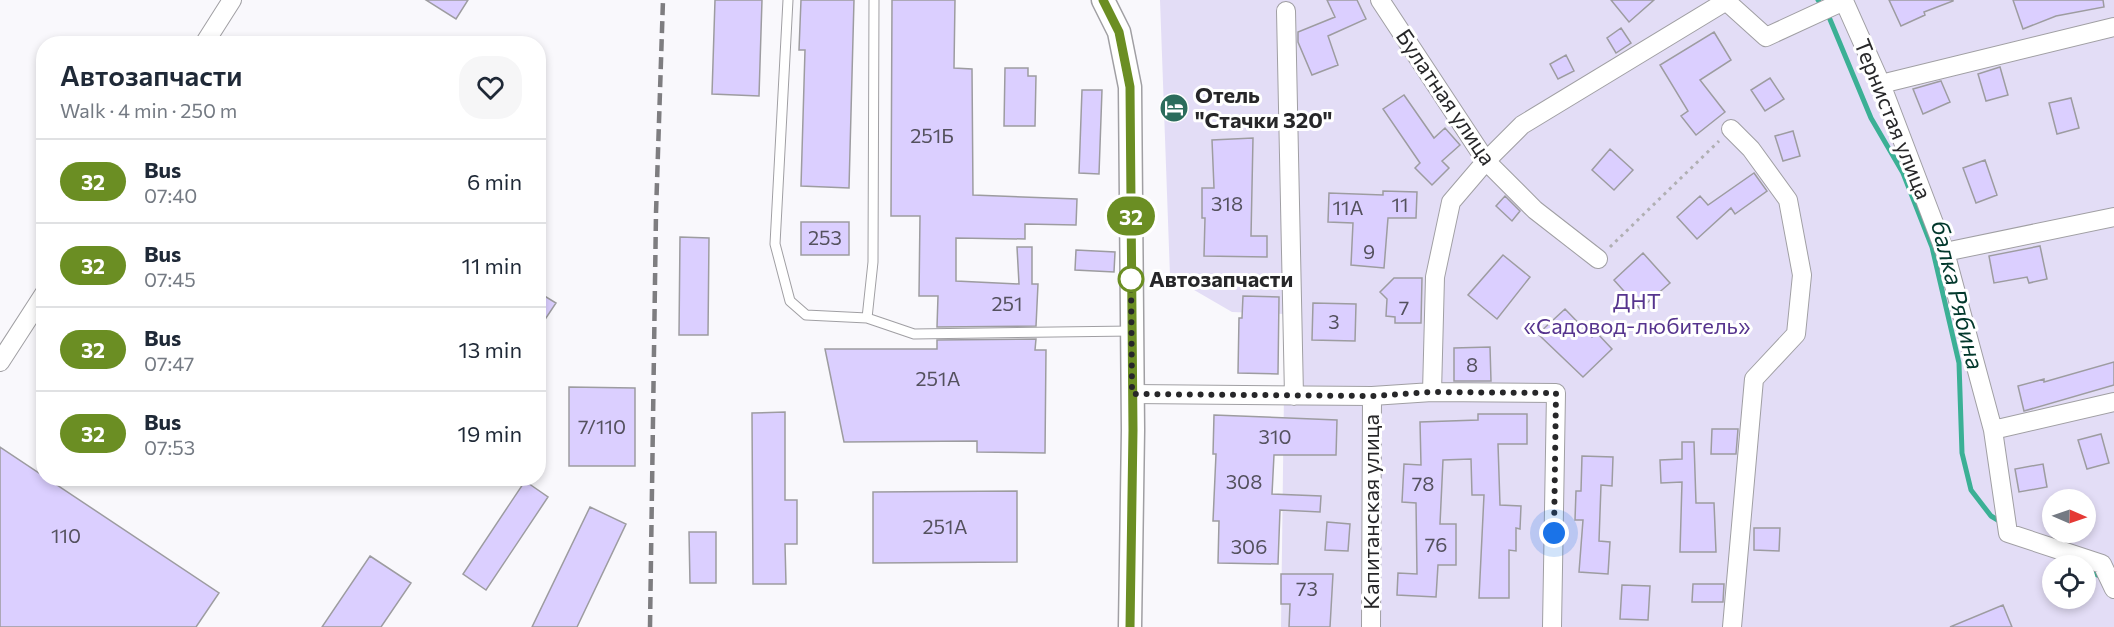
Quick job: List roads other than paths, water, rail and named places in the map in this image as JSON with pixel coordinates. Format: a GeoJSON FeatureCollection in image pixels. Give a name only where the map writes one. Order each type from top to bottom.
{"type":"FeatureCollection","features":[{"type":"Feature","properties":{"kind":"street"},"geometry":{"type":"LineString","coordinates":[[209,36],[232,0]]}},
{"type":"Feature","properties":{"kind":"street"},"geometry":{"type":"LineString","coordinates":[[1103,0],[1119,32],[1130,87],[1132,331],[1130,627]]}},
{"type":"Feature","properties":{"kind":"street"},"geometry":{"type":"LineString","coordinates":[[1432,392],[1435,277],[1451,202],[1486,161],[1522,125],[1726,1]]}},
{"type":"Feature","properties":{"kind":"street","name":"Тернистая улица"},"geometry":{"type":"LineString","coordinates":[[1726,1],[1766,37],[1844,1],[1881,84],[1945,252],[1993,430],[2008,533],[2108,563],[2114,589]]}},
{"type":"Feature","properties":{"kind":"street","name":"Булатная улица"},"geometry":{"type":"LineString","coordinates":[[1386,2],[1486,161],[1535,210],[1598,259]]}},
{"type":"Feature","properties":{"kind":"street"},"geometry":{"type":"LineString","coordinates":[[1286,11],[1294,396]]}},
{"type":"Feature","properties":{"kind":"street"},"geometry":{"type":"LineString","coordinates":[[1881,84],[2114,27]]}},
{"type":"Feature","properties":{"kind":"street"},"geometry":{"type":"LineString","coordinates":[[1731,129],[1751,149],[1788,200],[1802,276],[1796,334],[1754,379],[1732,627]]}},
{"type":"Feature","properties":{"kind":"street"},"geometry":{"type":"LineString","coordinates":[[1945,252],[2114,217]]}},
{"type":"Feature","properties":{"kind":"street"},"geometry":{"type":"LineString","coordinates":[[0,362],[36,306]]}},
{"type":"Feature","properties":{"kind":"street"},"geometry":{"type":"LineString","coordinates":[[1132,394],[1372,396],[1432,392],[1556,393],[1552,627]]}},
{"type":"Feature","properties":{"kind":"street","name":"Капитанская улица"},"geometry":{"type":"LineString","coordinates":[[1371,627],[1372,396]]}},
{"type":"Feature","properties":{"kind":"street"},"geometry":{"type":"LineString","coordinates":[[1993,430],[2114,402]]}},
{"type":"Feature","properties":{"kind":"lane"},"geometry":{"type":"LineString","coordinates":[[788,0],[775,244],[790,301],[806,315],[867,318],[914,334],[1132,331]]}},
{"type":"Feature","properties":{"kind":"lane"},"geometry":{"type":"LineString","coordinates":[[867,318],[873,262],[874,0]]}},
{"type":"Feature","properties":{"kind":"waterway","name":"балка Рябина"},"geometry":{"type":"LineString","coordinates":[[1818,0],[1829,17],[1871,118],[1903,173],[1932,247],[1959,363],[1962,453],[1971,490],[1991,516],[2001,522]]}},
{"type":"Feature","properties":{"kind":"waterway","name":"балка Рябина"},"geometry":{"type":"LineString","coordinates":[[2096,575],[2103,577]]}},
{"type":"Feature","properties":{"kind":"railway"},"geometry":{"type":"LineString","coordinates":[[650,627],[656,213],[663,0]]}},
{"type":"Feature","properties":{"kind":"place","name":"Отель \"Стачки 320\""},"geometry":{"type":"Point","coordinates":[1174,108]}},
{"type":"Feature","properties":{"kind":"place","name":"Автозапчасти"},"geometry":{"type":"Point","coordinates":[1131,279]}},
{"type":"Feature","properties":{"kind":"park label","name":"ДНТ «Садовод-любитель»"},"geometry":{"type":"Point","coordinates":[1637,314]}}]}
